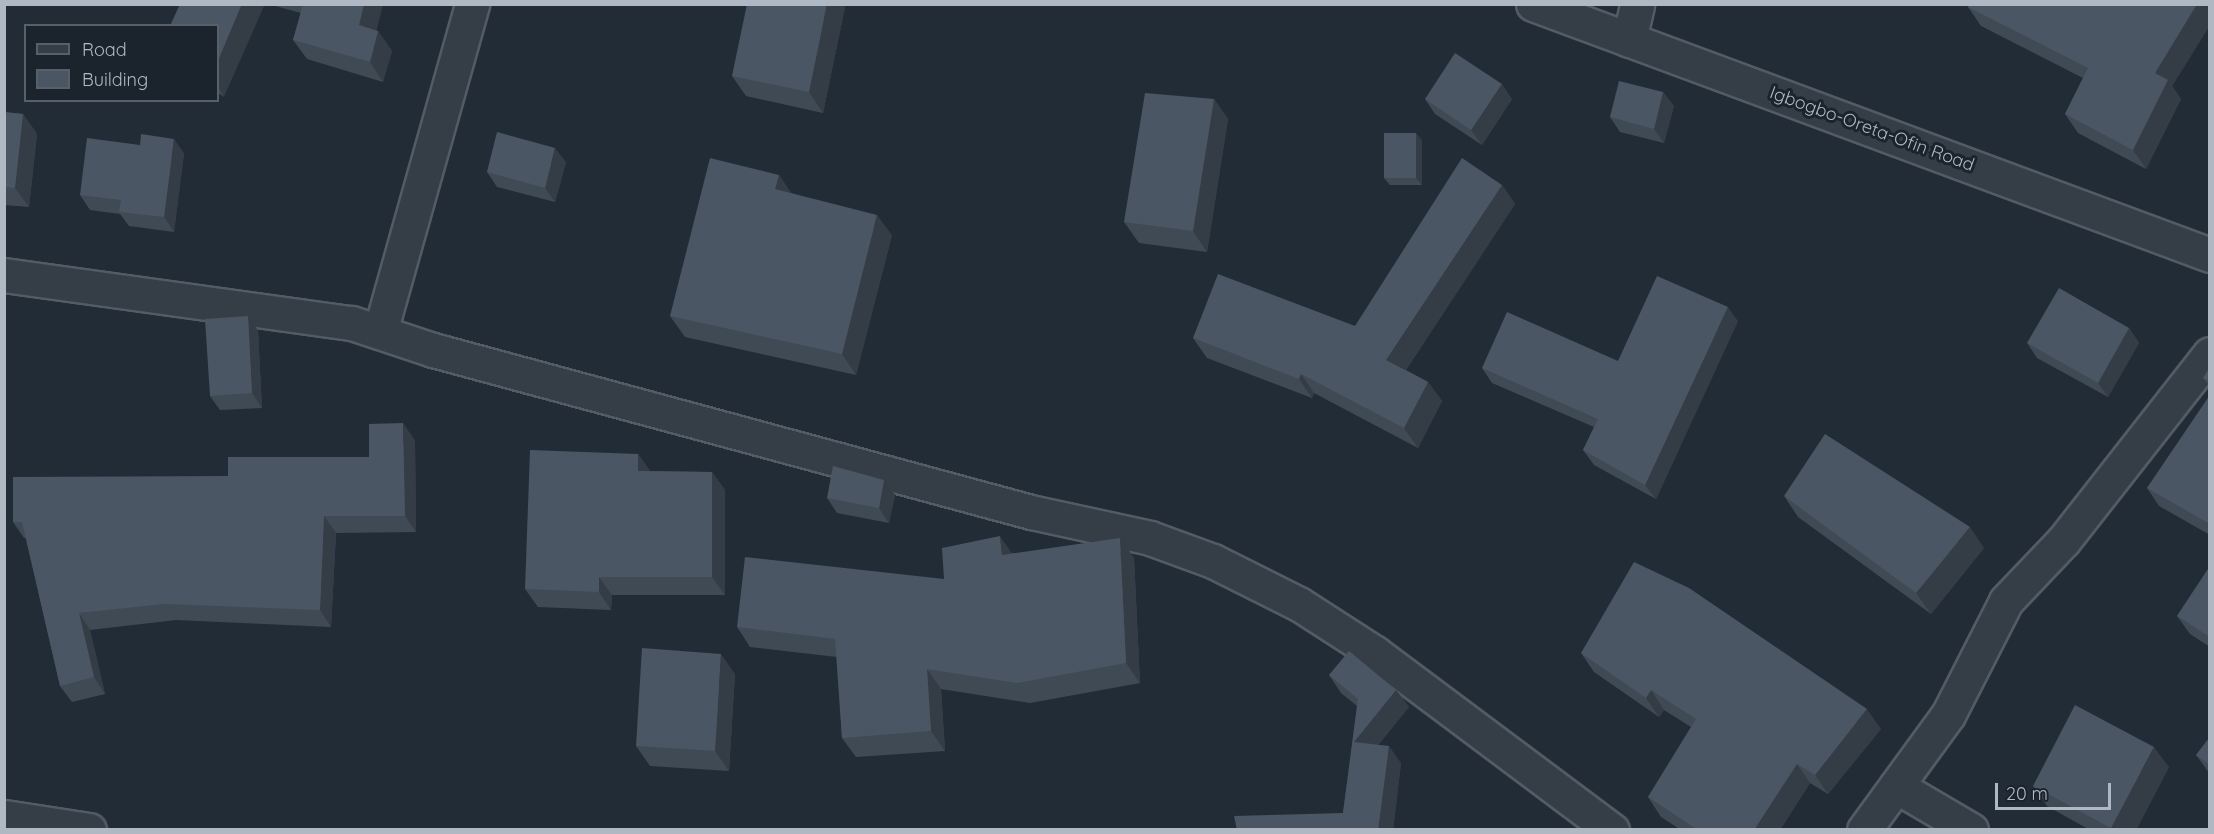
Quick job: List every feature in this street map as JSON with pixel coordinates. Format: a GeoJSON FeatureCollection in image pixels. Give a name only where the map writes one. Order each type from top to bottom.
{"type":"FeatureCollection","features":[{"type":"Feature","properties":{"kind":"street"},"geometry":{"type":"LineString","coordinates":[[381,332],[472,4]]}},
{"type":"Feature","properties":{"kind":"street","name":"Igbogbo-Oreta-Ofin Road"},"geometry":{"type":"LineString","coordinates":[[1533,4],[2210,255]]}},
{"type":"Feature","properties":{"kind":"street"},"geometry":{"type":"LineString","coordinates":[[1629,40],[1637,4]]}},
{"type":"Feature","properties":{"kind":"street"},"geometry":{"type":"LineString","coordinates":[[4,275],[352,322],[1008,506],[1150,538],[1213,561],[1299,604],[1375,653],[1611,830]]}},
{"type":"Feature","properties":{"kind":"street"},"geometry":{"type":"LineString","coordinates":[[1864,830],[1948,715],[2006,601],[2064,540],[2210,354]]}},
{"type":"Feature","properties":{"kind":"street"},"geometry":{"type":"LineString","coordinates":[[1896,786],[1971,830]]}},
{"type":"Feature","properties":{"kind":"street"},"geometry":{"type":"LineString","coordinates":[[4,817],[89,830]]}},
{"type":"Feature","properties":{"kind":"building"},"geometry":{"type":"Polygon","coordinates":[[[180,4],[242,4],[219,59],[219,24],[171,24],[180,4]]]}},
{"type":"Feature","properties":{"kind":"building"},"geometry":{"type":"Polygon","coordinates":[[[303,4],[364,4],[359,25],[378,31],[370,62],[293,40],[303,4]]]}},
{"type":"Feature","properties":{"kind":"building"},"geometry":{"type":"Polygon","coordinates":[[[747,4],[827,4],[809,92],[732,76],[747,4]]]}},
{"type":"Feature","properties":{"kind":"building"},"geometry":{"type":"Polygon","coordinates":[[[1969,4],[2197,4],[2155,73],[2168,80],[2133,150],[2065,114],[2088,68],[1968,7],[1969,4]]]}},
{"type":"Feature","properties":{"kind":"building"},"geometry":{"type":"Polygon","coordinates":[[[1455,53],[1502,84],[1471,130],[1425,99],[1455,53]]]}},
{"type":"Feature","properties":{"kind":"building"},"geometry":{"type":"Polygon","coordinates":[[[1619,81],[1663,92],[1654,129],[1610,117],[1619,81]]]}},
{"type":"Feature","properties":{"kind":"building"},"geometry":{"type":"Polygon","coordinates":[[[1145,93],[1214,99],[1193,231],[1124,222],[1145,93]]]}},
{"type":"Feature","properties":{"kind":"building"},"geometry":{"type":"Polygon","coordinates":[[[4,112],[23,114],[15,188],[4,187],[4,112]]]}},
{"type":"Feature","properties":{"kind":"building"},"geometry":{"type":"Polygon","coordinates":[[[497,132],[555,148],[545,188],[487,172],[497,132]]]}},
{"type":"Feature","properties":{"kind":"building"},"geometry":{"type":"Polygon","coordinates":[[[1384,133],[1416,133],[1416,178],[1384,178],[1384,133]]]}},
{"type":"Feature","properties":{"kind":"building"},"geometry":{"type":"Polygon","coordinates":[[[141,134],[174,139],[164,217],[119,212],[121,200],[80,195],[87,138],[140,145],[141,134]]]}},
{"type":"Feature","properties":{"kind":"building"},"geometry":{"type":"Polygon","coordinates":[[[710,158],[779,175],[775,189],[877,215],[842,354],[670,316],[710,158]]]}},
{"type":"Feature","properties":{"kind":"building"},"geometry":{"type":"Polygon","coordinates":[[[1462,158],[1502,185],[1386,360],[1428,382],[1404,428],[1301,374],[1299,379],[1193,338],[1218,274],[1355,326],[1462,158]]]}},
{"type":"Feature","properties":{"kind":"building"},"geometry":{"type":"Polygon","coordinates":[[[1657,276],[1728,307],[1645,485],[1583,450],[1598,419],[1482,368],[1507,312],[1618,361],[1657,276]]]}},
{"type":"Feature","properties":{"kind":"building"},"geometry":{"type":"Polygon","coordinates":[[[2059,288],[2129,328],[2098,383],[2027,343],[2059,288]]]}},
{"type":"Feature","properties":{"kind":"building"},"geometry":{"type":"Polygon","coordinates":[[[248,316],[252,393],[210,396],[205,319],[248,316]]]}},
{"type":"Feature","properties":{"kind":"building"},"geometry":{"type":"Polygon","coordinates":[[[2210,367],[2210,382],[2203,378],[2210,367]]]}},
{"type":"Feature","properties":{"kind":"building"},"geometry":{"type":"Polygon","coordinates":[[[2210,395],[2210,524],[2147,488],[2210,395]]]}},
{"type":"Feature","properties":{"kind":"building"},"geometry":{"type":"Polygon","coordinates":[[[403,423],[405,516],[324,516],[320,610],[164,604],[79,613],[94,677],[60,686],[22,522],[13,522],[13,477],[228,476],[228,457],[369,457],[369,424],[403,423]]]}},
{"type":"Feature","properties":{"kind":"building"},"geometry":{"type":"Polygon","coordinates":[[[1825,434],[1970,527],[1916,593],[1784,496],[1825,434]]]}},
{"type":"Feature","properties":{"kind":"building"},"geometry":{"type":"Polygon","coordinates":[[[530,450],[638,454],[638,471],[712,472],[712,577],[599,577],[599,592],[525,589],[530,450]]]}},
{"type":"Feature","properties":{"kind":"building"},"geometry":{"type":"Polygon","coordinates":[[[833,466],[884,480],[879,508],[827,498],[833,466]]]}},
{"type":"Feature","properties":{"kind":"building"},"geometry":{"type":"Polygon","coordinates":[[[1000,536],[1002,555],[1120,538],[1126,663],[1017,683],[927,669],[931,731],[842,738],[835,639],[737,627],[745,557],[944,579],[942,548],[1000,536]]]}},
{"type":"Feature","properties":{"kind":"building"},"geometry":{"type":"Polygon","coordinates":[[[1634,562],[1689,588],[1867,709],[1815,775],[1797,764],[1754,830],[1698,830],[1648,797],[1696,719],[1651,690],[1646,698],[1581,653],[1634,562]]]}},
{"type":"Feature","properties":{"kind":"building"},"geometry":{"type":"Polygon","coordinates":[[[2210,566],[2210,637],[2177,616],[2210,566]]]}},
{"type":"Feature","properties":{"kind":"building"},"geometry":{"type":"Polygon","coordinates":[[[642,648],[721,654],[715,751],[636,746],[642,648]]]}},
{"type":"Feature","properties":{"kind":"building"},"geometry":{"type":"Polygon","coordinates":[[[1349,651],[1396,690],[1354,742],[1389,746],[1378,830],[1237,830],[1234,816],[1343,813],[1358,699],[1329,675],[1349,651]]]}},
{"type":"Feature","properties":{"kind":"building"},"geometry":{"type":"Polygon","coordinates":[[[2075,705],[2154,747],[2111,828],[2033,786],[2075,705]]]}},
{"type":"Feature","properties":{"kind":"building"},"geometry":{"type":"Polygon","coordinates":[[[2210,737],[2210,765],[2196,755],[2210,737]]]}}]}
